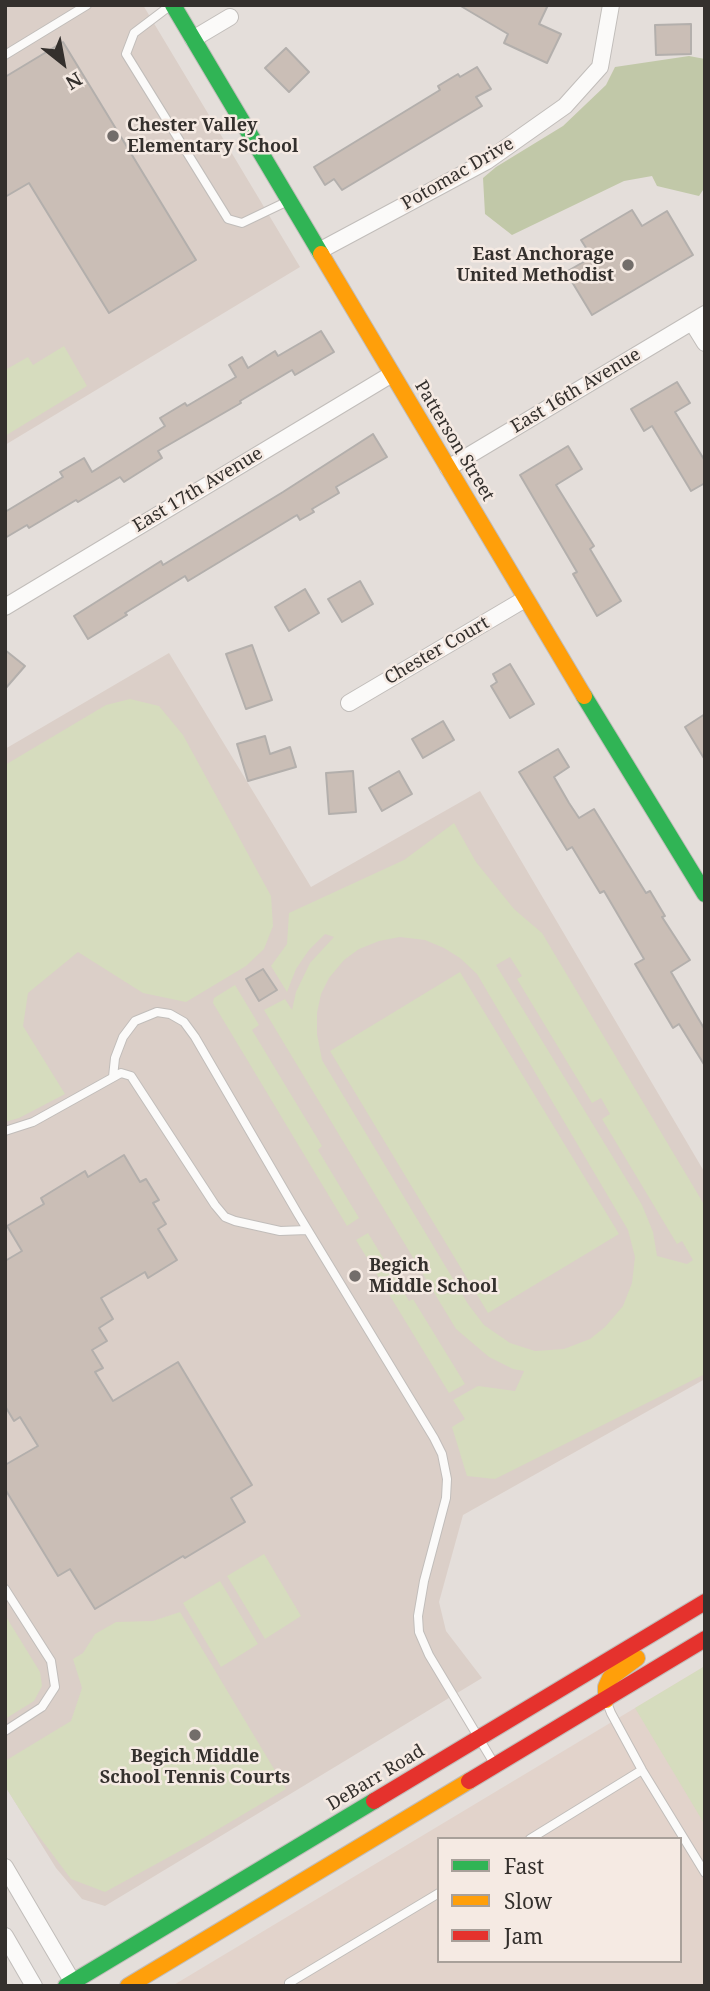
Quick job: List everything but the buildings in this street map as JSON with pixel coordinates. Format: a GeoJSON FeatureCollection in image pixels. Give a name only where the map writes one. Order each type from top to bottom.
{"type":"FeatureCollection","features":[{"type":"Feature","properties":{"kind":"main road","name":"Patterson Street"},"geometry":{"type":"LineString","coordinates":[[172,5],[525,599],[705,894]]}},
{"type":"Feature","properties":{"kind":"main road","name":"DeBarr Road"},"geometry":{"type":"LineString","coordinates":[[71,1984],[705,1602]]}},
{"type":"Feature","properties":{"kind":"main road"},"geometry":{"type":"LineString","coordinates":[[606,1700],[606,1687],[618,1670],[705,1616]]}},
{"type":"Feature","properties":{"kind":"main road"},"geometry":{"type":"LineString","coordinates":[[128,1986],[705,1639]]}},
{"type":"Feature","properties":{"kind":"street","name":"Potomac Drive"},"geometry":{"type":"LineString","coordinates":[[319,251],[487,161],[565,106],[600,67],[611,5]]}},
{"type":"Feature","properties":{"kind":"street"},"geometry":{"type":"LineString","coordinates":[[193,39],[230,17]]}},
{"type":"Feature","properties":{"kind":"street"},"geometry":{"type":"LineString","coordinates":[[698,318],[705,343]]}},
{"type":"Feature","properties":{"kind":"street","name":"East 16th Avenue"},"geometry":{"type":"LineString","coordinates":[[448,468],[698,318]]}},
{"type":"Feature","properties":{"kind":"street","name":"East 17th Avenue"},"geometry":{"type":"LineString","coordinates":[[5,607],[392,374]]}},
{"type":"Feature","properties":{"kind":"street","name":"Chester Court"},"geometry":{"type":"LineString","coordinates":[[349,703],[525,599]]}},
{"type":"Feature","properties":{"kind":"street"},"geometry":{"type":"LineString","coordinates":[[5,1867],[71,1984]]}},
{"type":"Feature","properties":{"kind":"street"},"geometry":{"type":"LineString","coordinates":[[5,1936],[34,1986]]}},
{"type":"Feature","properties":{"kind":"lane"},"geometry":{"type":"LineString","coordinates":[[172,5],[134,33],[126,54],[228,219],[242,223],[289,200]]}},
{"type":"Feature","properties":{"kind":"lane"},"geometry":{"type":"LineString","coordinates":[[5,55],[84,8]]}},
{"type":"Feature","properties":{"kind":"lane"},"geometry":{"type":"LineString","coordinates":[[113,1077],[115,1058],[123,1037],[135,1021],[157,1012],[170,1014],[184,1022],[434,1437],[442,1454],[447,1479],[446,1498],[424,1581],[418,1616],[419,1632],[429,1655],[495,1766]]}},
{"type":"Feature","properties":{"kind":"lane"},"geometry":{"type":"LineString","coordinates":[[5,1130],[33,1122],[121,1073],[131,1076],[225,1217],[235,1222],[280,1231],[307,1230]]}},
{"type":"Feature","properties":{"kind":"lane"},"geometry":{"type":"LineString","coordinates":[[5,1589],[51,1661],[55,1687],[42,1707],[5,1731]]}},
{"type":"Feature","properties":{"kind":"lane"},"geometry":{"type":"LineString","coordinates":[[606,1700],[642,1770],[705,1873]]}},
{"type":"Feature","properties":{"kind":"lane"},"geometry":{"type":"LineString","coordinates":[[533,1837],[642,1770]]}},
{"type":"Feature","properties":{"kind":"lane"},"geometry":{"type":"LineString","coordinates":[[290,1986],[289,1983],[437,1894]]}},
{"type":"Feature","properties":{"kind":"shaded area","name":"Chester Valley Elementary School"},"geometry":{"type":"Polygon","coordinates":[[[5,5],[143,5],[300,267],[5,445],[5,5]]]}},
{"type":"Feature","properties":{"kind":"shaded area","name":"Begich Middle School"},"geometry":{"type":"Polygon","coordinates":[[[169,653],[311,887],[480,791],[705,1173],[705,1379],[463,1515],[439,1602],[446,1631],[482,1678],[105,1906],[82,1899],[56,1868],[5,1786],[5,749],[169,653]]]}},
{"type":"Feature","properties":{"kind":"shaded area"},"geometry":{"type":"Polygon","coordinates":[[[705,1666],[705,1986],[172,1986],[705,1666]]]}},
{"type":"Feature","properties":{"kind":"green space"},"geometry":{"type":"Polygon","coordinates":[[[689,56],[705,59],[705,187],[699,196],[657,186],[652,176],[624,181],[512,235],[485,214],[483,178],[496,167],[563,126],[606,85],[615,67],[689,56]]]}},
{"type":"Feature","properties":{"kind":"green space"},"geometry":{"type":"Polygon","coordinates":[[[64,346],[87,386],[5,436],[5,370],[28,357],[33,365],[64,346]]]}},
{"type":"Feature","properties":{"kind":"green space"},"geometry":{"type":"Polygon","coordinates":[[[130,699],[159,706],[183,735],[271,896],[273,926],[264,949],[246,966],[186,1002],[143,993],[78,952],[28,993],[23,1026],[65,1094],[19,1118],[5,1122],[5,765],[106,705],[130,699]]]}},
{"type":"Feature","properties":{"kind":"green space"},"geometry":{"type":"Polygon","coordinates":[[[454,823],[476,862],[514,909],[542,933],[705,1206],[705,1374],[495,1479],[467,1476],[452,1427],[465,1419],[453,1400],[478,1386],[515,1391],[524,1371],[513,1369],[489,1357],[456,1329],[264,1010],[285,999],[292,1010],[296,992],[310,963],[334,937],[325,934],[309,950],[296,969],[287,992],[271,966],[287,944],[289,913],[404,860],[454,823]],[[400,937],[359,949],[344,960],[329,978],[321,994],[317,1013],[317,1034],[322,1060],[468,1304],[484,1325],[510,1343],[535,1351],[564,1349],[590,1339],[605,1327],[623,1306],[632,1283],[635,1257],[628,1230],[477,974],[444,948],[425,940],[400,937]],[[510,957],[496,965],[642,1205],[653,1232],[657,1256],[687,1264],[693,1260],[682,1241],[677,1244],[602,1119],[610,1114],[601,1098],[592,1103],[517,979],[522,976],[510,957]]]}},
{"type":"Feature","properties":{"kind":"green space"},"geometry":{"type":"Polygon","coordinates":[[[460,972],[619,1234],[488,1313],[330,1051],[460,972]]]}},
{"type":"Feature","properties":{"kind":"green space"},"geometry":{"type":"Polygon","coordinates":[[[235,985],[259,1025],[252,1030],[322,1146],[318,1150],[359,1218],[347,1226],[213,1003],[214,998],[235,985]]]}},
{"type":"Feature","properties":{"kind":"green space"},"geometry":{"type":"Polygon","coordinates":[[[368,1233],[409,1301],[413,1299],[465,1384],[449,1393],[356,1240],[368,1233]]]}},
{"type":"Feature","properties":{"kind":"green space"},"geometry":{"type":"Polygon","coordinates":[[[264,1554],[301,1616],[265,1639],[227,1576],[264,1554]]]}},
{"type":"Feature","properties":{"kind":"green space"},"geometry":{"type":"Polygon","coordinates":[[[220,1581],[258,1644],[221,1667],[183,1603],[220,1581]]]}},
{"type":"Feature","properties":{"kind":"green space"},"geometry":{"type":"Polygon","coordinates":[[[180,1612],[286,1789],[105,1892],[71,1879],[23,1815],[5,1786],[5,1761],[71,1721],[82,1688],[73,1659],[83,1653],[95,1634],[116,1622],[153,1621],[180,1612]]]}},
{"type":"Feature","properties":{"kind":"green space"},"geometry":{"type":"Polygon","coordinates":[[[5,1615],[40,1672],[42,1686],[34,1701],[5,1719],[5,1615]]]}},
{"type":"Feature","properties":{"kind":"green space"},"geometry":{"type":"Polygon","coordinates":[[[705,1666],[705,1825],[635,1708],[705,1666]]]}},
{"type":"Feature","properties":{"kind":"traffic: fast"},"geometry":{"type":"LineString","coordinates":[[173,5],[321,254]]}},
{"type":"Feature","properties":{"kind":"traffic: fast"},"geometry":{"type":"LineString","coordinates":[[584,696],[705,894]]}},
{"type":"Feature","properties":{"kind":"traffic: fast"},"geometry":{"type":"LineString","coordinates":[[66,1986],[374,1801]]}},
{"type":"Feature","properties":{"kind":"traffic: slow"},"geometry":{"type":"LineString","coordinates":[[321,254],[584,696]]}},
{"type":"Feature","properties":{"kind":"traffic: slow"},"geometry":{"type":"LineString","coordinates":[[606,1700],[606,1687],[610,1678],[637,1658]]}},
{"type":"Feature","properties":{"kind":"traffic: slow"},"geometry":{"type":"LineString","coordinates":[[128,1986],[469,1781]]}},
{"type":"Feature","properties":{"kind":"traffic: jam"},"geometry":{"type":"LineString","coordinates":[[374,1801],[705,1602]]}},
{"type":"Feature","properties":{"kind":"traffic: jam"},"geometry":{"type":"LineString","coordinates":[[469,1781],[705,1639]]}},
{"type":"Feature","properties":{"kind":"place","name":"Chester Valley Elementary School"},"geometry":{"type":"Point","coordinates":[113,136]}},
{"type":"Feature","properties":{"kind":"place","name":"East Anchorage United Methodist"},"geometry":{"type":"Point","coordinates":[628,265]}},
{"type":"Feature","properties":{"kind":"place","name":"Begich Middle School"},"geometry":{"type":"Point","coordinates":[355,1276]}},
{"type":"Feature","properties":{"kind":"place","name":"Begich Middle School Tennis Courts"},"geometry":{"type":"Point","coordinates":[195,1735]}}]}
